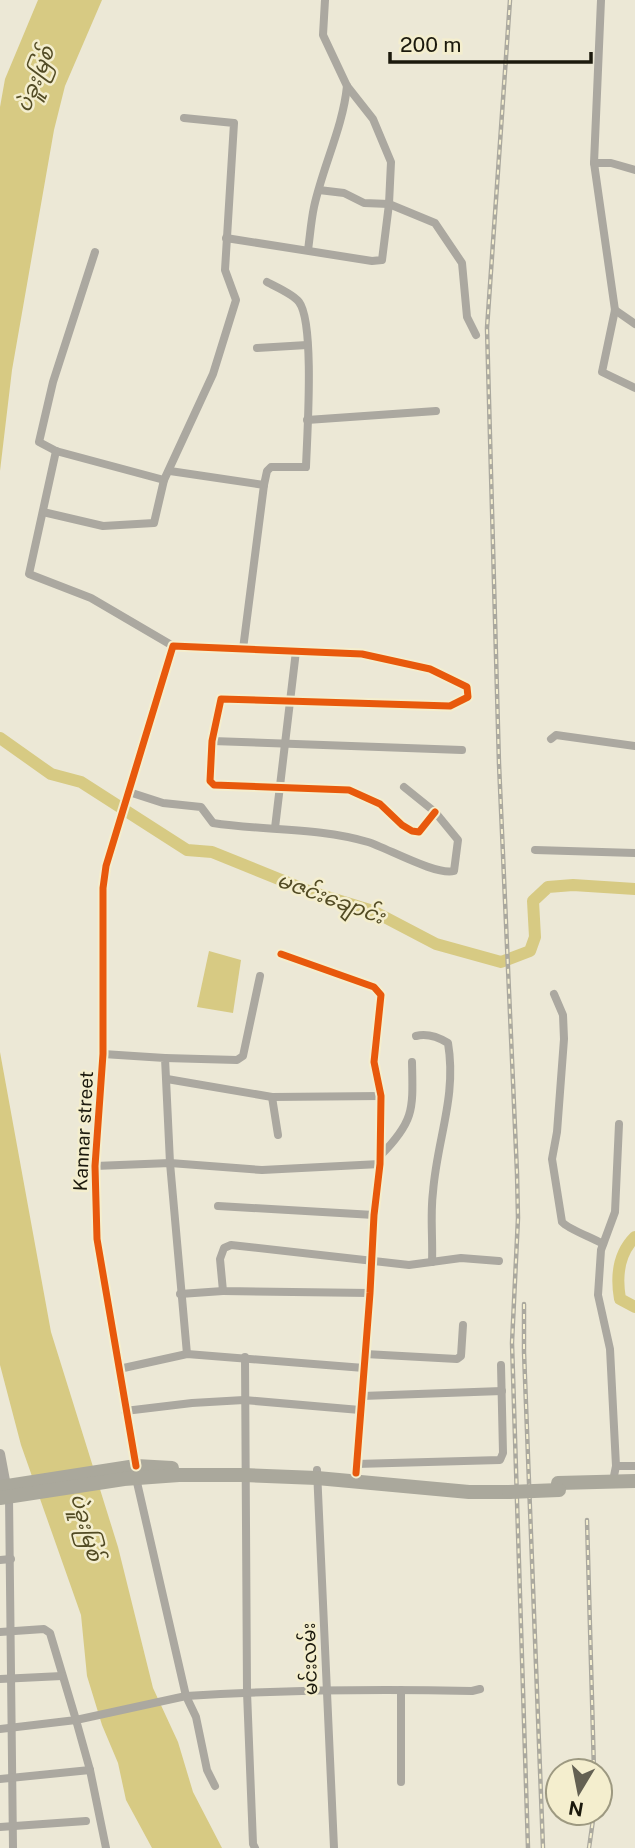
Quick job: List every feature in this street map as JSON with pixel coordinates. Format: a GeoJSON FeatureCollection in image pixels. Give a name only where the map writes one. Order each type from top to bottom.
{"type":"FeatureCollection","features":[{"type":"Feature","properties":{"kind":"highway"},"geometry":{"type":"LineString","coordinates":[[8,1491],[179,1468],[317,1474],[469,1492],[559,1486],[635,1488]]}},
{"type":"Feature","properties":{"kind":"highway"},"geometry":{"type":"LineString","coordinates":[[317,1474],[356,1468],[509,1488]]}},
{"type":"Feature","properties":{"kind":"highway"},"geometry":{"type":"LineString","coordinates":[[559,1486],[615,1474],[635,1481]]}},
{"type":"Feature","properties":{"kind":"street"},"geometry":{"type":"LineString","coordinates":[[226,238],[372,261],[382,260],[391,162],[373,119],[347,86],[323,35],[325,0]]}},
{"type":"Feature","properties":{"kind":"street"},"geometry":{"type":"LineString","coordinates":[[601,0],[594,163],[615,310],[602,372],[635,388]]}},
{"type":"Feature","properties":{"kind":"street"},"geometry":{"type":"LineString","coordinates":[[308,250],[313,208],[344,112],[347,86]]}},
{"type":"Feature","properties":{"kind":"street"},"geometry":{"type":"LineString","coordinates":[[43,512],[103,526],[155,523],[164,481],[213,374],[236,300],[225,270],[234,123],[184,118]]}},
{"type":"Feature","properties":{"kind":"street"},"geometry":{"type":"LineString","coordinates":[[594,163],[611,163],[635,170]]}},
{"type":"Feature","properties":{"kind":"street"},"geometry":{"type":"LineString","coordinates":[[319,190],[344,193],[364,203],[389,204],[435,223],[462,263],[467,317],[476,335]]}},
{"type":"Feature","properties":{"kind":"street"},"geometry":{"type":"LineString","coordinates":[[94,252],[53,382],[40,442],[56,451],[164,481]]}},
{"type":"Feature","properties":{"kind":"street"},"geometry":{"type":"LineString","coordinates":[[243,649],[267,471],[271,467],[306,467],[305,316],[299,300],[267,282]]}},
{"type":"Feature","properties":{"kind":"street"},"geometry":{"type":"LineString","coordinates":[[615,310],[635,324]]}},
{"type":"Feature","properties":{"kind":"street"},"geometry":{"type":"LineString","coordinates":[[257,348],[307,345]]}},
{"type":"Feature","properties":{"kind":"street"},"geometry":{"type":"LineString","coordinates":[[307,420],[436,411]]}},
{"type":"Feature","properties":{"kind":"street"},"geometry":{"type":"LineString","coordinates":[[56,451],[29,574],[91,598],[173,646],[362,654],[430,669],[467,687],[468,697],[450,706],[220,699],[212,741],[210,781],[215,786],[349,790],[380,804],[412,831],[419,832],[435,812]]}},
{"type":"Feature","properties":{"kind":"street"},"geometry":{"type":"LineString","coordinates":[[170,471],[264,485]]}},
{"type":"Feature","properties":{"kind":"street","name":"Kannar street"},"geometry":{"type":"LineString","coordinates":[[173,646],[106,866],[103,888],[103,1054],[96,1167],[97,1239],[125,1411],[130,1473],[186,1696],[196,1717],[207,1770],[215,1786]]}},
{"type":"Feature","properties":{"kind":"street"},"geometry":{"type":"LineString","coordinates":[[275,828],[296,651]]}},
{"type":"Feature","properties":{"kind":"street"},"geometry":{"type":"LineString","coordinates":[[551,739],[556,735],[635,746]]}},
{"type":"Feature","properties":{"kind":"street"},"geometry":{"type":"LineString","coordinates":[[212,741],[462,750]]}},
{"type":"Feature","properties":{"kind":"street"},"geometry":{"type":"LineString","coordinates":[[128,795],[163,803],[201,807],[213,822],[332,835],[368,842],[448,872],[454,871],[458,840],[435,812],[404,787]]}},
{"type":"Feature","properties":{"kind":"street"},"geometry":{"type":"LineString","coordinates":[[535,850],[635,853]]}},
{"type":"Feature","properties":{"kind":"street"},"geometry":{"type":"LineString","coordinates":[[281,954],[374,988],[381,995],[374,1062],[381,1096],[380,1160],[356,1468],[500,1460],[503,1453],[501,1365]]}},
{"type":"Feature","properties":{"kind":"street"},"geometry":{"type":"LineString","coordinates":[[103,1054],[237,1060],[243,1056],[260,976]]}},
{"type":"Feature","properties":{"kind":"street"},"geometry":{"type":"LineString","coordinates":[[554,993],[563,1015],[564,1039],[557,1132],[552,1159],[562,1222],[565,1226],[587,1234],[603,1244]]}},
{"type":"Feature","properties":{"kind":"street"},"geometry":{"type":"LineString","coordinates":[[416,1036],[437,1036],[448,1043],[452,1068],[432,1194],[432,1262]]}},
{"type":"Feature","properties":{"kind":"street"},"geometry":{"type":"LineString","coordinates":[[165,1058],[170,1163],[187,1354]]}},
{"type":"Feature","properties":{"kind":"street"},"geometry":{"type":"LineString","coordinates":[[96,1167],[170,1163],[262,1170],[380,1160],[406,1128],[413,1093],[412,1062]]}},
{"type":"Feature","properties":{"kind":"street"},"geometry":{"type":"LineString","coordinates":[[167,1079],[272,1097],[381,1096]]}},
{"type":"Feature","properties":{"kind":"street"},"geometry":{"type":"LineString","coordinates":[[272,1097],[278,1135]]}},
{"type":"Feature","properties":{"kind":"street"},"geometry":{"type":"LineString","coordinates":[[619,1124],[615,1212],[599,1263],[598,1295],[610,1349],[615,1474],[635,1466]]}},
{"type":"Feature","properties":{"kind":"street"},"geometry":{"type":"LineString","coordinates":[[218,1206],[374,1215]]}},
{"type":"Feature","properties":{"kind":"street"},"geometry":{"type":"LineString","coordinates":[[223,1291],[220,1259],[224,1248],[232,1245],[409,1265],[461,1258],[499,1261]]}},
{"type":"Feature","properties":{"kind":"street"},"geometry":{"type":"LineString","coordinates":[[180,1294],[223,1291],[370,1293]]}},
{"type":"Feature","properties":{"kind":"street"},"geometry":{"type":"LineString","coordinates":[[365,1354],[457,1359],[461,1356],[463,1325]]}},
{"type":"Feature","properties":{"kind":"street"},"geometry":{"type":"LineString","coordinates":[[118,1369],[187,1354],[364,1368]]}},
{"type":"Feature","properties":{"kind":"street"},"geometry":{"type":"LineString","coordinates":[[245,1357],[247,1692],[255,1848]]}},
{"type":"Feature","properties":{"kind":"street"},"geometry":{"type":"LineString","coordinates":[[362,1396],[502,1391]]}},
{"type":"Feature","properties":{"kind":"street"},"geometry":{"type":"LineString","coordinates":[[125,1411],[244,1400],[360,1410]]}},
{"type":"Feature","properties":{"kind":"street"},"geometry":{"type":"LineString","coordinates":[[0,1454],[8,1491],[11,1559],[13,1848]]}},
{"type":"Feature","properties":{"kind":"street","name":"မင်းလမ်း"},"geometry":{"type":"LineString","coordinates":[[317,1474],[334,1848]]}},
{"type":"Feature","properties":{"kind":"street"},"geometry":{"type":"LineString","coordinates":[[0,1560],[11,1559]]}},
{"type":"Feature","properties":{"kind":"street"},"geometry":{"type":"LineString","coordinates":[[0,1632],[48,1631],[90,1770],[106,1848]]}},
{"type":"Feature","properties":{"kind":"street"},"geometry":{"type":"LineString","coordinates":[[0,1679],[62,1676]]}},
{"type":"Feature","properties":{"kind":"street"},"geometry":{"type":"LineString","coordinates":[[0,1729],[76,1720],[186,1696],[247,1692],[480,1689]]}},
{"type":"Feature","properties":{"kind":"street"},"geometry":{"type":"LineString","coordinates":[[401,1690],[401,1782]]}},
{"type":"Feature","properties":{"kind":"street"},"geometry":{"type":"LineString","coordinates":[[0,1779],[90,1770]]}},
{"type":"Feature","properties":{"kind":"street"},"geometry":{"type":"LineString","coordinates":[[0,1827],[86,1821]]}},
{"type":"Feature","properties":{"kind":"water","name":"ပဲခူးမြစ်"},"geometry":{"type":"Polygon","coordinates":[[[38,0],[102,0],[65,86],[54,130],[12,370],[0,471],[0,107],[5,79],[38,0]]]}},
{"type":"Feature","properties":{"kind":"water"},"geometry":{"type":"Polygon","coordinates":[[[209,951],[241,960],[233,1013],[197,1007],[209,951]]]}},
{"type":"Feature","properties":{"kind":"water","name":"ပဲခူးမြစ်"},"geometry":{"type":"Polygon","coordinates":[[[0,1052],[51,1332],[118,1547],[153,1688],[178,1742],[193,1792],[222,1848],[152,1848],[126,1800],[118,1763],[102,1725],[87,1676],[81,1615],[21,1445],[0,1365],[0,1052]]]}},
{"type":"Feature","properties":{"kind":"waterway","name":"မဇင်းချောင်း"},"geometry":{"type":"LineString","coordinates":[[0,738],[51,774],[81,782],[187,850],[212,852],[311,892],[373,911],[436,944],[501,962],[530,951],[535,937],[533,901],[548,887],[573,885],[635,889]]}},
{"type":"Feature","properties":{"kind":"waterway","name":"မဇင်းချောင်း"},"geometry":{"type":"LineString","coordinates":[[635,1237],[622,1258],[618,1282],[620,1299],[635,1307]]}},
{"type":"Feature","properties":{"kind":"railway"},"geometry":{"type":"LineString","coordinates":[[510,0],[487,328],[499,764],[517,1173],[518,1218],[512,1343],[528,1848]]}},
{"type":"Feature","properties":{"kind":"railway"},"geometry":{"type":"LineString","coordinates":[[524,1304],[543,1848]]}},
{"type":"Feature","properties":{"kind":"railway"},"geometry":{"type":"LineString","coordinates":[[587,1520],[594,1757]]}},
{"type":"Feature","properties":{"kind":"railway"},"geometry":{"type":"LineString","coordinates":[[589,1848],[592,1827]]}},
{"type":"Feature","properties":{"kind":"cycle path"},"geometry":{"type":"LineString","coordinates":[[136,1466],[97,1239],[95,1166],[103,1054],[103,888],[106,866],[173,646],[362,654],[430,669],[467,687],[468,697],[450,706],[221,699],[212,741],[210,781],[214,785],[349,790],[380,804],[402,825],[419,832],[435,812]]}},
{"type":"Feature","properties":{"kind":"cycle path"},"geometry":{"type":"LineString","coordinates":[[281,954],[374,987],[381,995],[374,1062],[381,1096],[380,1164],[356,1473]]}}]}
